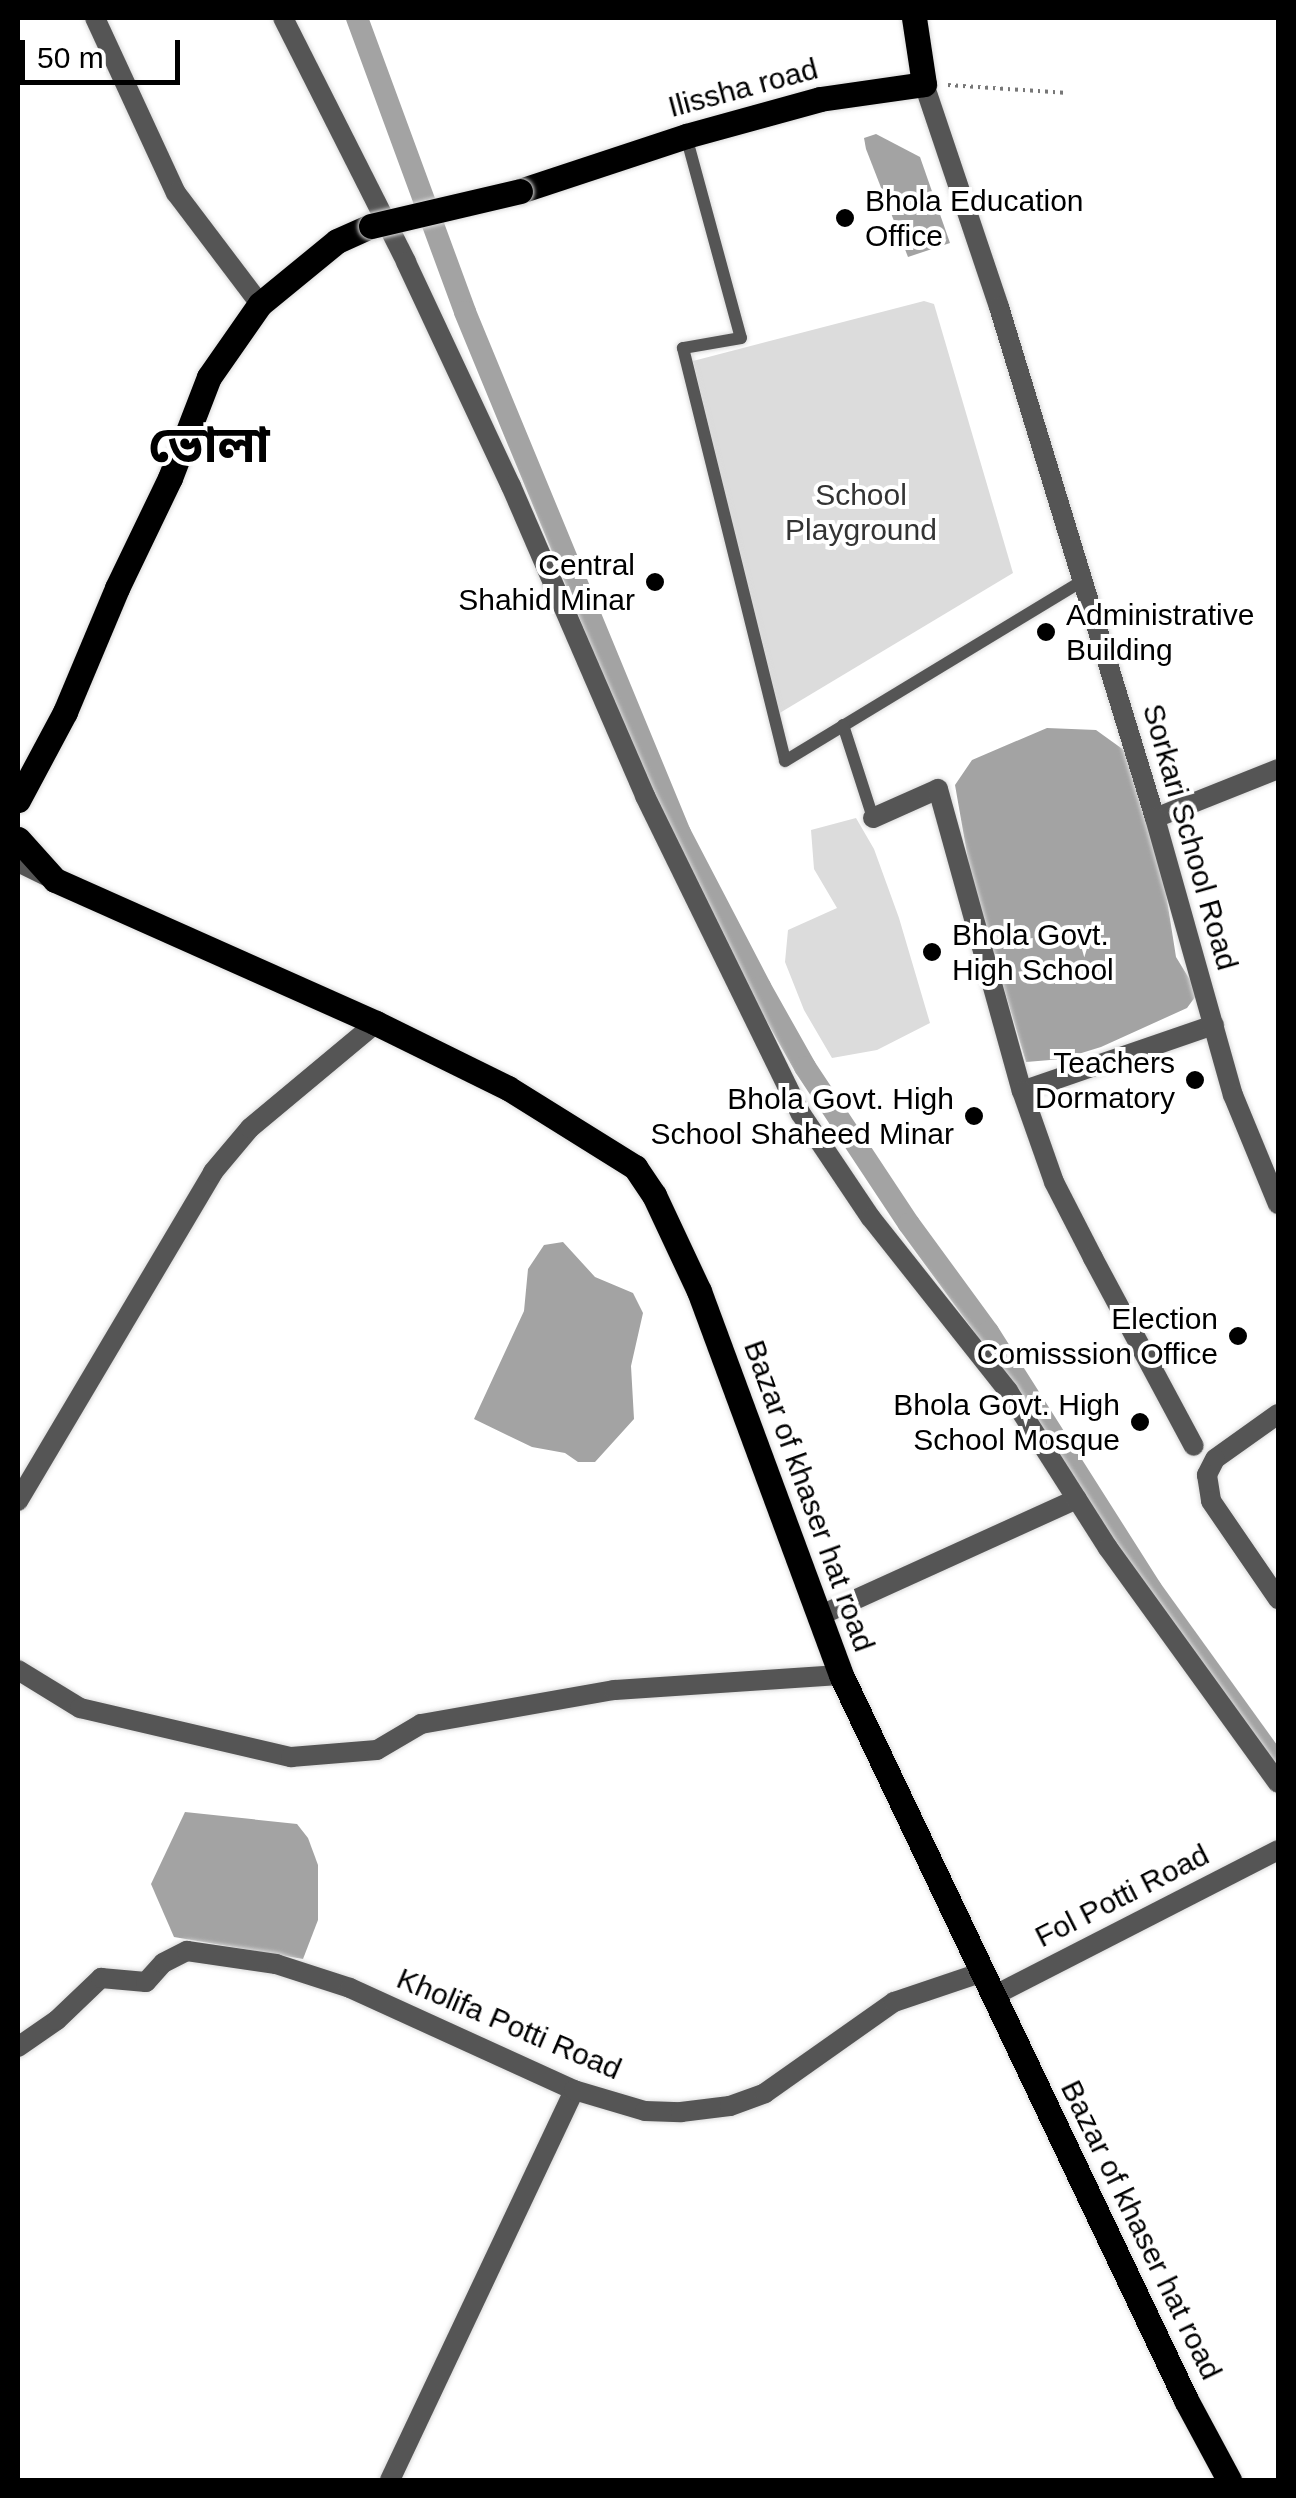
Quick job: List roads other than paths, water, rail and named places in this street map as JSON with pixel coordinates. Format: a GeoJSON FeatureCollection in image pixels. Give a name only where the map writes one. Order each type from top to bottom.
{"type":"FeatureCollection","features":[{"type":"Feature","properties":{"kind":"main road"},"geometry":{"type":"LineString","coordinates":[[914,18],[924,84]]}},
{"type":"Feature","properties":{"kind":"main road","name":"Ilissha road"},"geometry":{"type":"LineString","coordinates":[[260,304],[337,242],[372,226],[520,191],[686,136],[820,99],[924,84]]}},
{"type":"Feature","properties":{"kind":"main road"},"geometry":{"type":"LineString","coordinates":[[18,800],[65,712],[117,588],[170,478],[209,378],[260,304]]}},
{"type":"Feature","properties":{"kind":"main road","name":"Bazar of khaser hat road"},"geometry":{"type":"LineString","coordinates":[[18,839],[56,880],[376,1023],[508,1088],[635,1167],[654,1196],[700,1291],[841,1676],[1186,2400],[1230,2480]]}},
{"type":"Feature","properties":{"kind":"street"},"geometry":{"type":"LineString","coordinates":[[94,18],[176,194],[260,304]]}},
{"type":"Feature","properties":{"kind":"street"},"geometry":{"type":"LineString","coordinates":[[282,18],[297,38],[406,262],[511,486],[644,796],[800,1114],[872,1218],[1008,1391],[1211,1695],[1278,1782]]}},
{"type":"Feature","properties":{"kind":"street","name":"Sorkari School Road"},"geometry":{"type":"LineString","coordinates":[[924,84],[998,306],[1156,818],[1233,1095],[1278,1204]]}},
{"type":"Feature","properties":{"kind":"street"},"geometry":{"type":"LineString","coordinates":[[1156,818],[1278,769]]}},
{"type":"Feature","properties":{"kind":"street"},"geometry":{"type":"LineString","coordinates":[[873,818],[938,789],[1022,1091],[1054,1182],[1194,1446]]}},
{"type":"Feature","properties":{"kind":"street"},"geometry":{"type":"LineString","coordinates":[[18,862],[56,880]]}},
{"type":"Feature","properties":{"kind":"street"},"geometry":{"type":"LineString","coordinates":[[18,1501],[213,1172],[250,1128],[376,1023]]}},
{"type":"Feature","properties":{"kind":"street"},"geometry":{"type":"LineString","coordinates":[[1022,1091],[1214,1025]]}},
{"type":"Feature","properties":{"kind":"street"},"geometry":{"type":"LineString","coordinates":[[1278,1414],[1215,1459],[1207,1475],[1211,1501],[1278,1599]]}},
{"type":"Feature","properties":{"kind":"street"},"geometry":{"type":"LineString","coordinates":[[819,1616],[1077,1499]]}},
{"type":"Feature","properties":{"kind":"street"},"geometry":{"type":"LineString","coordinates":[[18,1670],[80,1708],[291,1757],[377,1750],[421,1724],[614,1690],[841,1676]]}},
{"type":"Feature","properties":{"kind":"street","name":"Fol Potti Road"},"geometry":{"type":"LineString","coordinates":[[988,1984],[1278,1850]]}},
{"type":"Feature","properties":{"kind":"street","name":"Kholifa Potti Road"},"geometry":{"type":"LineString","coordinates":[[18,2047],[58,2020],[100,1978],[146,1982],[163,1964],[187,1951],[276,1964],[350,1988],[574,2090],[645,2111],[680,2112],[730,2106],[765,2094],[894,2002],[988,1984]]}},
{"type":"Feature","properties":{"kind":"street"},"geometry":{"type":"LineString","coordinates":[[390,2480],[574,2090]]}},
{"type":"Feature","properties":{"kind":"lane"},"geometry":{"type":"LineString","coordinates":[[686,136],[741,338],[683,348],[785,761],[1082,580]]}},
{"type":"Feature","properties":{"kind":"lane"},"geometry":{"type":"LineString","coordinates":[[843,725],[873,818]]}},
{"type":"Feature","properties":{"kind":"waterway"},"geometry":{"type":"LineString","coordinates":[[357,18],[465,312],[680,833],[760,987],[805,1067],[909,1224],[988,1332],[1151,1589],[1278,1765]]}},
{"type":"Feature","properties":{"kind":"place","name":"Bhola Education Office"},"geometry":{"type":"Point","coordinates":[845,218]}},
{"type":"Feature","properties":{"kind":"place","name":"Central Shahid Minar"},"geometry":{"type":"Point","coordinates":[655,582]}},
{"type":"Feature","properties":{"kind":"place","name":"Administrative Building"},"geometry":{"type":"Point","coordinates":[1046,632]}},
{"type":"Feature","properties":{"kind":"place","name":"Bhola Govt. High School"},"geometry":{"type":"Point","coordinates":[932,952]}},
{"type":"Feature","properties":{"kind":"place","name":"Teachers Dormatory"},"geometry":{"type":"Point","coordinates":[1195,1080]}},
{"type":"Feature","properties":{"kind":"place","name":"Bhola Govt. High School Shaheed Minar"},"geometry":{"type":"Point","coordinates":[974,1116]}},
{"type":"Feature","properties":{"kind":"place","name":"Election Comisssion Office"},"geometry":{"type":"Point","coordinates":[1238,1336]}},
{"type":"Feature","properties":{"kind":"place","name":"Bhola Govt. High School Mosque"},"geometry":{"type":"Point","coordinates":[1140,1422]}},
{"type":"Feature","properties":{"kind":"district","name":"ভোলা"},"geometry":{"type":"Point","coordinates":[209,446]}},
{"type":"Feature","properties":{"kind":"park label","name":"School Playground"},"geometry":{"type":"Point","coordinates":[861,512]}}]}
